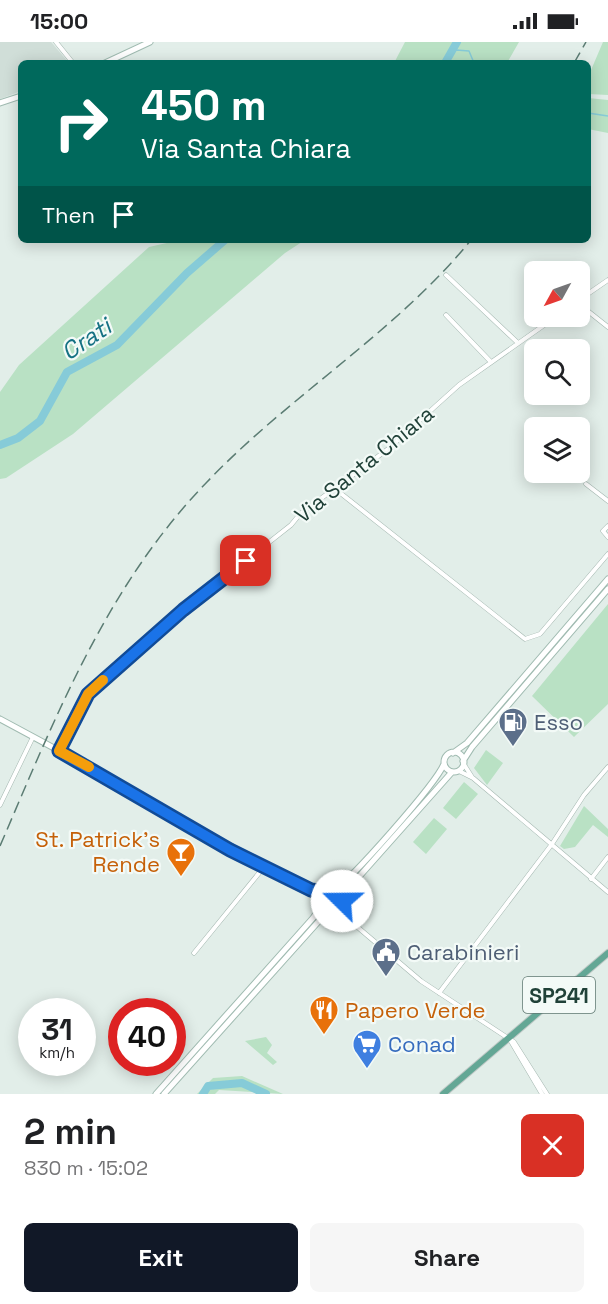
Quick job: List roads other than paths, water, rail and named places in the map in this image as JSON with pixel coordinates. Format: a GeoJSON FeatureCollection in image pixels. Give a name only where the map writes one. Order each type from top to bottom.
{"type":"FeatureCollection","features":[{"type":"Feature","properties":{"kind":"main road","name":"SP241"},"geometry":{"type":"LineString","coordinates":[[443,1094],[606,957]]}},
{"type":"Feature","properties":{"kind":"street"},"geometry":{"type":"LineString","coordinates":[[56,42],[71,60]]}},
{"type":"Feature","properties":{"kind":"street"},"geometry":{"type":"LineString","coordinates":[[110,60],[139,44],[150,42]]}},
{"type":"Feature","properties":{"kind":"street"},"geometry":{"type":"LineString","coordinates":[[0,103],[18,97]]}},
{"type":"Feature","properties":{"kind":"street"},"geometry":{"type":"LineString","coordinates":[[446,275],[518,343]]}},
{"type":"Feature","properties":{"kind":"street"},"geometry":{"type":"LineString","coordinates":[[590,294],[608,280]]}},
{"type":"Feature","properties":{"kind":"street"},"geometry":{"type":"LineString","coordinates":[[590,311],[608,327]]}},
{"type":"Feature","properties":{"kind":"street"},"geometry":{"type":"LineString","coordinates":[[446,315],[490,361]]}},
{"type":"Feature","properties":{"kind":"street","name":"Via Santa Chiara"},"geometry":{"type":"LineString","coordinates":[[59,751],[88,694],[183,610],[334,488],[388,449],[459,385],[541,327]]}},
{"type":"Feature","properties":{"kind":"street"},"geometry":{"type":"LineString","coordinates":[[586,484],[608,501]]}},
{"type":"Feature","properties":{"kind":"street"},"geometry":{"type":"LineString","coordinates":[[334,488],[525,639],[540,634],[608,554]]}},
{"type":"Feature","properties":{"kind":"street"},"geometry":{"type":"LineString","coordinates":[[608,526],[603,531],[608,537]]}},
{"type":"Feature","properties":{"kind":"street"},"geometry":{"type":"LineString","coordinates":[[156,1094],[314,918],[330,893],[344,883],[388,834],[436,778],[446,758],[467,743],[608,579]]}},
{"type":"Feature","properties":{"kind":"street"},"geometry":{"type":"LineString","coordinates":[[164,1094],[318,922],[341,906],[356,879],[464,762],[472,747],[608,589]]}},
{"type":"Feature","properties":{"kind":"street"},"geometry":{"type":"LineString","coordinates":[[0,719],[59,751],[192,830],[311,890],[339,896],[348,919]]}},
{"type":"Feature","properties":{"kind":"street"},"geometry":{"type":"LineString","coordinates":[[0,805],[33,737]]}},
{"type":"Feature","properties":{"kind":"street"},"geometry":{"type":"LineString","coordinates":[[453,753],[459,754],[473,778]]}},
{"type":"Feature","properties":{"kind":"street"},"geometry":{"type":"LineString","coordinates":[[444,764],[473,778],[608,892]]}},
{"type":"Feature","properties":{"kind":"street"},"geometry":{"type":"LineString","coordinates":[[439,993],[552,844],[584,795],[608,766]]}},
{"type":"Feature","properties":{"kind":"street"},"geometry":{"type":"LineString","coordinates":[[591,879],[608,857]]}},
{"type":"Feature","properties":{"kind":"street"},"geometry":{"type":"LineString","coordinates":[[194,952],[264,867]]}},
{"type":"Feature","properties":{"kind":"street"},"geometry":{"type":"LineString","coordinates":[[311,890],[322,903],[333,912],[348,919],[400,965],[509,1038],[542,1094]]}},
{"type":"Feature","properties":{"kind":"street"},"geometry":{"type":"LineString","coordinates":[[538,1084],[547,1094]]}},
{"type":"Feature","properties":{"kind":"waterway","name":"Crati"},"geometry":{"type":"LineString","coordinates":[[447,60],[457,42]]}},
{"type":"Feature","properties":{"kind":"waterway"},"geometry":{"type":"LineString","coordinates":[[448,56],[456,50],[469,51],[473,60]]}},
{"type":"Feature","properties":{"kind":"waterway"},"geometry":{"type":"LineString","coordinates":[[591,113],[608,116]]}},
{"type":"Feature","properties":{"kind":"waterway","name":"Crati"},"geometry":{"type":"LineString","coordinates":[[0,445],[18,438],[40,421],[67,372],[117,345],[187,273],[222,243]]}},
{"type":"Feature","properties":{"kind":"waterway"},"geometry":{"type":"LineString","coordinates":[[203,1094],[208,1086],[242,1083],[266,1094]]}},
{"type":"Feature","properties":{"kind":"railway"},"geometry":{"type":"LineString","coordinates":[[576,60],[586,42]]}},
{"type":"Feature","properties":{"kind":"railway"},"geometry":{"type":"LineString","coordinates":[[0,846],[87,654],[140,564],[172,522],[239,450],[409,305],[468,243]]}},
{"type":"Feature","properties":{"kind":"place","name":"Esso"},"geometry":{"type":"Point","coordinates":[513,748]}},
{"type":"Feature","properties":{"kind":"place","name":"St. Patrick's Rende"},"geometry":{"type":"Point","coordinates":[181,878]}},
{"type":"Feature","properties":{"kind":"place","name":"Carabinieri"},"geometry":{"type":"Point","coordinates":[386,978]}},
{"type":"Feature","properties":{"kind":"place","name":"Papero Verde"},"geometry":{"type":"Point","coordinates":[324,1036]}},
{"type":"Feature","properties":{"kind":"place","name":"Conad"},"geometry":{"type":"Point","coordinates":[367,1070]}}]}
